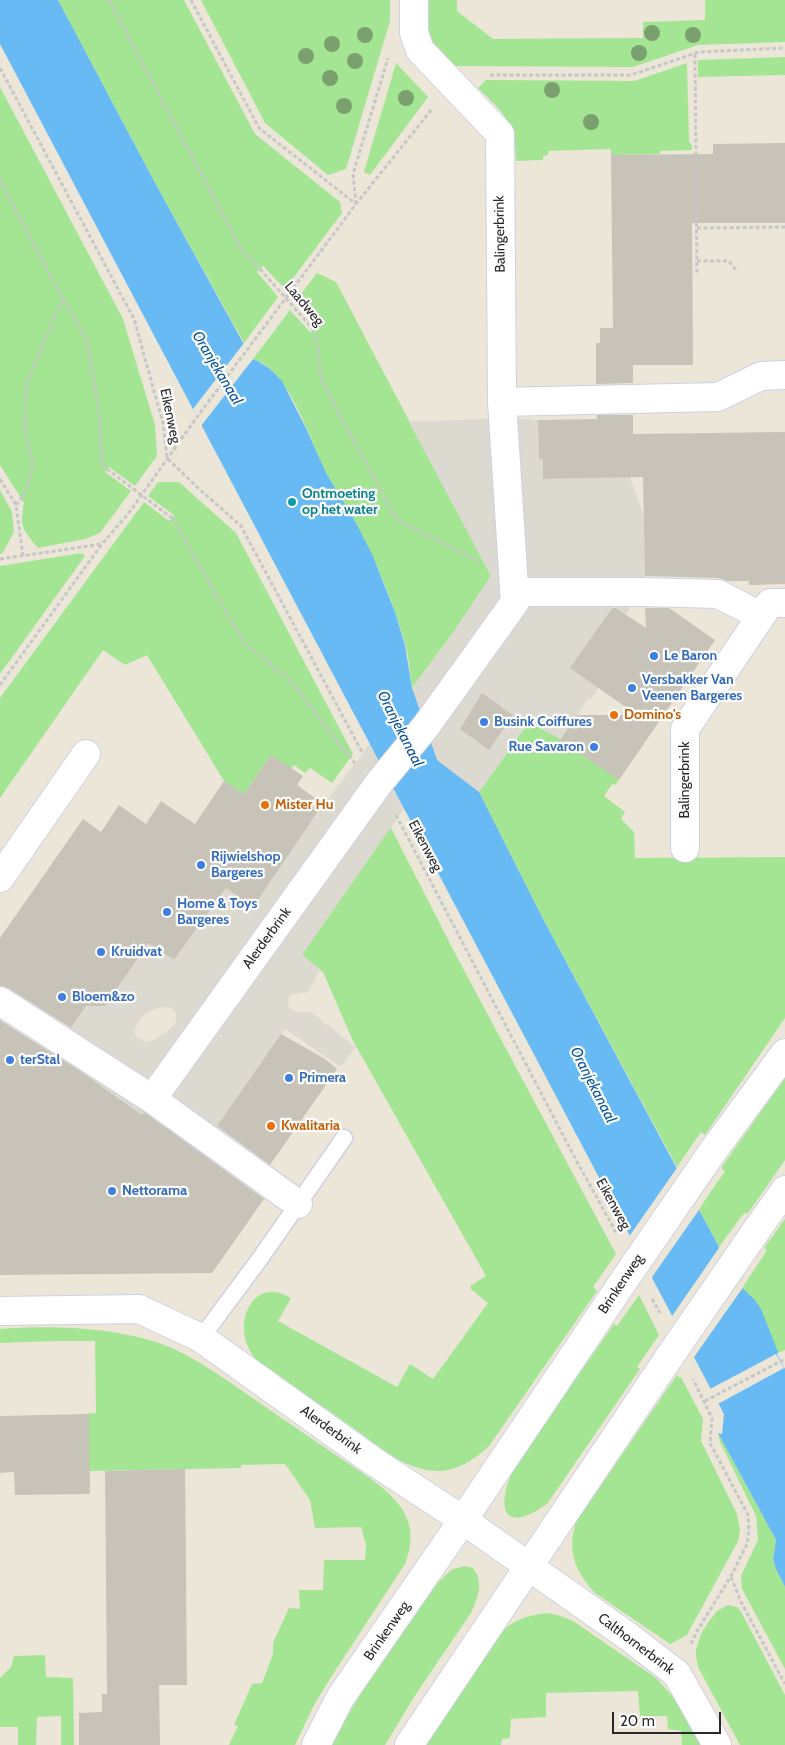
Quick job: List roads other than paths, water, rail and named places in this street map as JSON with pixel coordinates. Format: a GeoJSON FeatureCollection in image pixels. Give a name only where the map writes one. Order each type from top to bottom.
{"type":"FeatureCollection","features":[{"type":"Feature","properties":{"kind":"street","name":"Balingerbrink"},"geometry":{"type":"LineString","coordinates":[[414,0],[414,33],[420,50],[500,134],[502,402],[515,602],[426,726]]}},
{"type":"Feature","properties":{"kind":"street"},"geometry":{"type":"LineString","coordinates":[[502,402],[718,397],[761,376],[785,375]]}},
{"type":"Feature","properties":{"kind":"street"},"geometry":{"type":"LineString","coordinates":[[514,582],[642,592],[718,594],[761,616]]}},
{"type":"Feature","properties":{"kind":"street","name":"Balingerbrink"},"geometry":{"type":"LineString","coordinates":[[685,848],[685,729],[770,603],[785,603]]}},
{"type":"Feature","properties":{"kind":"street","name":"Alerderbrink"},"geometry":{"type":"LineString","coordinates":[[152,1099],[378,777],[426,726]]}},
{"type":"Feature","properties":{"kind":"street"},"geometry":{"type":"LineString","coordinates":[[0,878],[86,754]]}},
{"type":"Feature","properties":{"kind":"street"},"geometry":{"type":"LineString","coordinates":[[0,1001],[152,1099],[298,1204]]}},
{"type":"Feature","properties":{"kind":"street","name":"Brinkenweg"},"geometry":{"type":"LineString","coordinates":[[316,1745],[340,1698],[713,1151],[785,1053]]}},
{"type":"Feature","properties":{"kind":"street"},"geometry":{"type":"LineString","coordinates":[[409,1745],[670,1356],[785,1190]]}},
{"type":"Feature","properties":{"kind":"street","name":"Alerderbrink"},"geometry":{"type":"LineString","coordinates":[[0,1311],[139,1309],[201,1338],[373,1461],[463,1520]]}},
{"type":"Feature","properties":{"kind":"street"},"geometry":{"type":"LineString","coordinates":[[463,1520],[528,1567]]}},
{"type":"Feature","properties":{"kind":"street","name":"Calthornerbrink"},"geometry":{"type":"LineString","coordinates":[[528,1567],[677,1674],[717,1745]]}},
{"type":"Feature","properties":{"kind":"lane"},"geometry":{"type":"LineString","coordinates":[[201,1338],[260,1260],[344,1138]]}},
{"type":"Feature","properties":{"kind":"water","name":"Oranjekanaal"},"geometry":{"type":"Polygon","coordinates":[[[0,0],[58,0],[154,181],[252,359],[270,369],[282,381],[326,473],[355,521],[372,554],[395,612],[405,645],[412,688],[437,760],[479,792],[542,917],[719,1247],[742,1288],[755,1300],[761,1309],[778,1352],[777,1354],[785,1369],[785,1587],[773,1559],[776,1540],[718,1433],[722,1434],[724,1414],[0,44],[0,0]]]}},
{"type":"Feature","properties":{"kind":"place","name":"Ontmoeting op het water"},"geometry":{"type":"Point","coordinates":[292,502]}},
{"type":"Feature","properties":{"kind":"place","name":"Le Baron"},"geometry":{"type":"Point","coordinates":[654,656]}},
{"type":"Feature","properties":{"kind":"place","name":"Versbakker Van Veenen Bargeres"},"geometry":{"type":"Point","coordinates":[632,688]}},
{"type":"Feature","properties":{"kind":"place","name":"Domino's"},"geometry":{"type":"Point","coordinates":[614,715]}},
{"type":"Feature","properties":{"kind":"place","name":"Busink Coiffures"},"geometry":{"type":"Point","coordinates":[484,722]}},
{"type":"Feature","properties":{"kind":"place","name":"Rue Savaron"},"geometry":{"type":"Point","coordinates":[594,747]}},
{"type":"Feature","properties":{"kind":"place","name":"Mister Hu"},"geometry":{"type":"Point","coordinates":[265,805]}},
{"type":"Feature","properties":{"kind":"place","name":"Rijwielshop Bargeres"},"geometry":{"type":"Point","coordinates":[201,865]}},
{"type":"Feature","properties":{"kind":"place","name":"Home & Toys Bargeres"},"geometry":{"type":"Point","coordinates":[167,912]}},
{"type":"Feature","properties":{"kind":"place","name":"Kruidvat"},"geometry":{"type":"Point","coordinates":[101,952]}},
{"type":"Feature","properties":{"kind":"place","name":"Bloem&zo"},"geometry":{"type":"Point","coordinates":[62,997]}},
{"type":"Feature","properties":{"kind":"place","name":"terStal"},"geometry":{"type":"Point","coordinates":[10,1060]}},
{"type":"Feature","properties":{"kind":"place","name":"Primera"},"geometry":{"type":"Point","coordinates":[289,1078]}},
{"type":"Feature","properties":{"kind":"place","name":"Kwalitaria"},"geometry":{"type":"Point","coordinates":[271,1126]}},
{"type":"Feature","properties":{"kind":"place","name":"Nettorama"},"geometry":{"type":"Point","coordinates":[112,1191]}}]}
